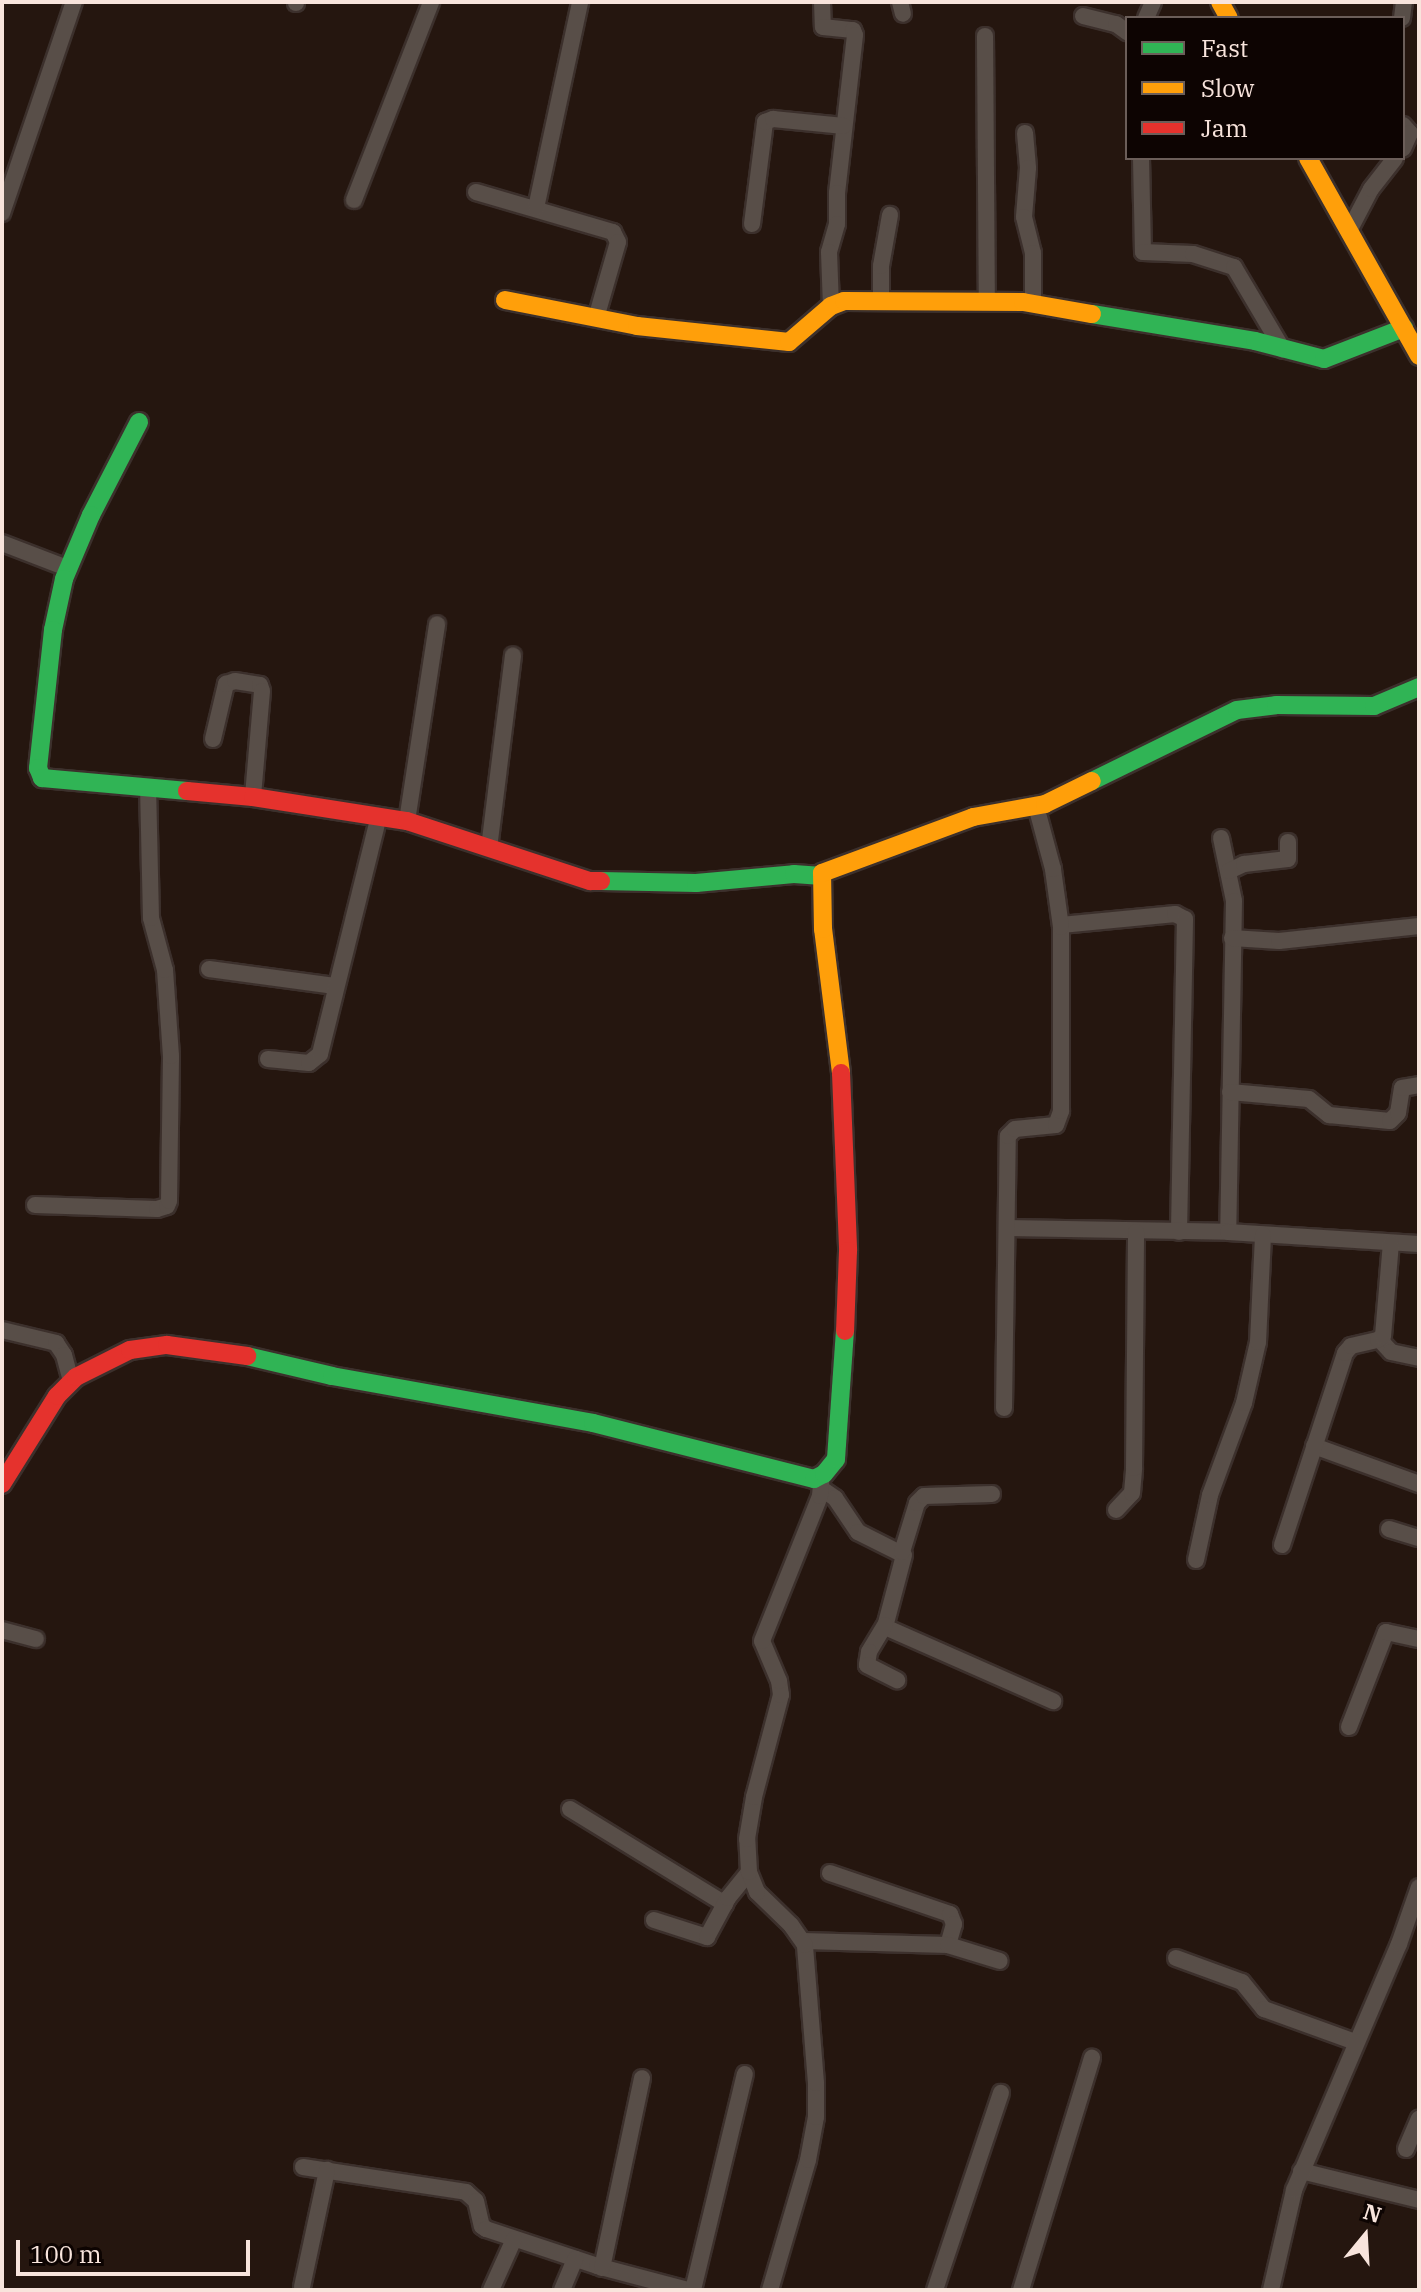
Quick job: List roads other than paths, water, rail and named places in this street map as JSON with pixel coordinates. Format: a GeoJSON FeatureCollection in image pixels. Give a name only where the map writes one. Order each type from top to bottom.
{"type":"FeatureCollection","features":[{"type":"Feature","properties":{"kind":"street"},"geometry":{"type":"LineString","coordinates":[[2,213],[74,2]]}},
{"type":"Feature","properties":{"kind":"street"},"geometry":{"type":"LineString","coordinates":[[354,200],[431,2]]}},
{"type":"Feature","properties":{"kind":"street"},"geometry":{"type":"LineString","coordinates":[[536,208],[580,2]]}},
{"type":"Feature","properties":{"kind":"street"},"geometry":{"type":"LineString","coordinates":[[822,2],[823,27],[855,31],[837,224],[829,252],[831,306]]}},
{"type":"Feature","properties":{"kind":"street"},"geometry":{"type":"LineString","coordinates":[[1083,16],[1116,24],[1125,31]]}},
{"type":"Feature","properties":{"kind":"street"},"geometry":{"type":"LineString","coordinates":[[985,36],[987,301]]}},
{"type":"Feature","properties":{"kind":"street"},"geometry":{"type":"LineString","coordinates":[[752,224],[767,120],[844,126]]}},
{"type":"Feature","properties":{"kind":"street"},"geometry":{"type":"LineString","coordinates":[[1405,127],[1410,133],[1405,144]]}},
{"type":"Feature","properties":{"kind":"street"},"geometry":{"type":"LineString","coordinates":[[1025,133],[1024,222],[1033,253],[1033,303]]}},
{"type":"Feature","properties":{"kind":"street"},"geometry":{"type":"LineString","coordinates":[[1141,160],[1143,252],[1193,254],[1234,267],[1283,350]]}},
{"type":"Feature","properties":{"kind":"street"},"geometry":{"type":"LineString","coordinates":[[1309,160],[1349,231],[1392,333],[1419,356]]}},
{"type":"Feature","properties":{"kind":"street"},"geometry":{"type":"LineString","coordinates":[[1349,231],[1371,189],[1393,160]]}},
{"type":"Feature","properties":{"kind":"street"},"geometry":{"type":"LineString","coordinates":[[476,192],[608,229],[617,237],[596,318]]}},
{"type":"Feature","properties":{"kind":"street"},"geometry":{"type":"LineString","coordinates":[[881,302],[881,266],[890,215]]}},
{"type":"Feature","properties":{"kind":"street"},"geometry":{"type":"LineString","coordinates":[[505,300],[671,331],[789,342],[831,306],[844,301],[1033,303],[1255,341],[1324,359],[1392,333]]}},
{"type":"Feature","properties":{"kind":"street"},"geometry":{"type":"LineString","coordinates":[[139,422],[67,568],[53,630],[39,773],[48,780],[253,797],[407,821],[590,881],[696,883],[794,874],[822,876]]}},
{"type":"Feature","properties":{"kind":"street"},"geometry":{"type":"LineString","coordinates":[[2,543],[67,568]]}},
{"type":"Feature","properties":{"kind":"street"},"geometry":{"type":"LineString","coordinates":[[407,821],[437,624]]}},
{"type":"Feature","properties":{"kind":"street"},"geometry":{"type":"LineString","coordinates":[[489,848],[513,655]]}},
{"type":"Feature","properties":{"kind":"street"},"geometry":{"type":"LineString","coordinates":[[213,739],[226,684],[235,681],[260,685],[253,797]]}},
{"type":"Feature","properties":{"kind":"street"},"geometry":{"type":"LineString","coordinates":[[770,2290],[808,2160],[816,2117],[816,2083],[803,1941],[766,1903],[749,1872],[749,1819],[781,1695],[779,1681],[762,1641],[822,1482],[836,1459],[840,1439],[848,1251],[840,1057],[823,929],[822,876],[826,870],[973,817],[1036,806],[1174,744],[1237,710],[1276,705],[1374,706],[1419,687]]}},
{"type":"Feature","properties":{"kind":"street"},"geometry":{"type":"LineString","coordinates":[[35,1205],[157,1209],[167,1206],[169,1201],[171,1056],[165,970],[151,918],[148,788]]}},
{"type":"Feature","properties":{"kind":"street"},"geometry":{"type":"LineString","coordinates":[[1004,1408],[1008,1136],[1015,1129],[1056,1125],[1061,1118],[1061,925],[1053,869],[1036,806]]}},
{"type":"Feature","properties":{"kind":"street"},"geometry":{"type":"LineString","coordinates":[[268,1059],[316,1060],[379,816]]}},
{"type":"Feature","properties":{"kind":"street"},"geometry":{"type":"LineString","coordinates":[[1221,838],[1234,901],[1228,1232]]}},
{"type":"Feature","properties":{"kind":"street"},"geometry":{"type":"LineString","coordinates":[[1229,871],[1238,865],[1288,859],[1288,842]]}},
{"type":"Feature","properties":{"kind":"street"},"geometry":{"type":"LineString","coordinates":[[1061,925],[1175,914],[1185,919],[1179,1232]]}},
{"type":"Feature","properties":{"kind":"street"},"geometry":{"type":"LineString","coordinates":[[1232,938],[1279,941],[1419,926]]}},
{"type":"Feature","properties":{"kind":"street"},"geometry":{"type":"LineString","coordinates":[[209,969],[335,986]]}},
{"type":"Feature","properties":{"kind":"street"},"geometry":{"type":"LineString","coordinates":[[1230,1092],[1309,1099],[1329,1115],[1390,1121],[1397,1118],[1402,1088],[1419,1085]]}},
{"type":"Feature","properties":{"kind":"street"},"geometry":{"type":"LineString","coordinates":[[1007,1228],[1228,1232],[1419,1244]]}},
{"type":"Feature","properties":{"kind":"street"},"geometry":{"type":"LineString","coordinates":[[1116,1510],[1132,1493],[1134,1468],[1136,1232]]}},
{"type":"Feature","properties":{"kind":"street"},"geometry":{"type":"LineString","coordinates":[[1196,1560],[1210,1495],[1244,1403],[1258,1342],[1263,1235]]}},
{"type":"Feature","properties":{"kind":"street"},"geometry":{"type":"LineString","coordinates":[[1391,1243],[1380,1340],[1391,1352],[1419,1358]]}},
{"type":"Feature","properties":{"kind":"street"},"geometry":{"type":"LineString","coordinates":[[2,1330],[56,1343],[64,1355],[71,1382]]}},
{"type":"Feature","properties":{"kind":"street"},"geometry":{"type":"LineString","coordinates":[[1282,1545],[1348,1349],[1380,1340]]}},
{"type":"Feature","properties":{"kind":"street"},"geometry":{"type":"LineString","coordinates":[[2,1484],[57,1396],[71,1382],[143,1345],[195,1346],[332,1376],[593,1423],[822,1482],[858,1532],[902,1552],[905,1558],[885,1625],[869,1652],[867,1665],[897,1680]]}},
{"type":"Feature","properties":{"kind":"street"},"geometry":{"type":"LineString","coordinates":[[1314,1446],[1419,1484]]}},
{"type":"Feature","properties":{"kind":"street"},"geometry":{"type":"LineString","coordinates":[[902,1552],[917,1503],[924,1496],[992,1494]]}},
{"type":"Feature","properties":{"kind":"street"},"geometry":{"type":"LineString","coordinates":[[1389,1529],[1419,1538]]}},
{"type":"Feature","properties":{"kind":"street"},"geometry":{"type":"LineString","coordinates":[[885,1625],[1053,1701]]}},
{"type":"Feature","properties":{"kind":"street"},"geometry":{"type":"LineString","coordinates":[[2,1630],[36,1639]]}},
{"type":"Feature","properties":{"kind":"street"},"geometry":{"type":"LineString","coordinates":[[1349,1727],[1386,1632],[1419,1639]]}},
{"type":"Feature","properties":{"kind":"street"},"geometry":{"type":"LineString","coordinates":[[570,1809],[725,1904]]}},
{"type":"Feature","properties":{"kind":"street"},"geometry":{"type":"LineString","coordinates":[[654,1920],[704,1938],[749,1872]]}},
{"type":"Feature","properties":{"kind":"street"},"geometry":{"type":"LineString","coordinates":[[830,1873],[950,1914],[954,1924],[948,1945]]}},
{"type":"Feature","properties":{"kind":"street"},"geometry":{"type":"LineString","coordinates":[[1271,2290],[1289,2203],[1399,1944],[1419,1887]]}},
{"type":"Feature","properties":{"kind":"street"},"geometry":{"type":"LineString","coordinates":[[803,1941],[948,1945],[1000,1961]]}},
{"type":"Feature","properties":{"kind":"street"},"geometry":{"type":"LineString","coordinates":[[1176,1958],[1242,1982],[1259,2007],[1355,2042]]}},
{"type":"Feature","properties":{"kind":"street"},"geometry":{"type":"LineString","coordinates":[[1021,2290],[1092,2058]]}},
{"type":"Feature","properties":{"kind":"street"},"geometry":{"type":"LineString","coordinates":[[303,2167],[466,2192],[476,2201],[482,2226],[602,2268],[633,2284],[690,2290],[745,2074]]}},
{"type":"Feature","properties":{"kind":"street"},"geometry":{"type":"LineString","coordinates":[[602,2268],[642,2078]]}},
{"type":"Feature","properties":{"kind":"street"},"geometry":{"type":"LineString","coordinates":[[935,2290],[1001,2093]]}},
{"type":"Feature","properties":{"kind":"street"},"geometry":{"type":"LineString","coordinates":[[1406,2149],[1419,2119]]}},
{"type":"Feature","properties":{"kind":"street"},"geometry":{"type":"LineString","coordinates":[[302,2287],[327,2170]]}},
{"type":"Feature","properties":{"kind":"street"},"geometry":{"type":"LineString","coordinates":[[1301,2171],[1419,2200]]}},
{"type":"Feature","properties":{"kind":"street"},"geometry":{"type":"LineString","coordinates":[[491,2290],[514,2239]]}},
{"type":"Feature","properties":{"kind":"street"},"geometry":{"type":"LineString","coordinates":[[562,2290],[575,2259]]}}]}
